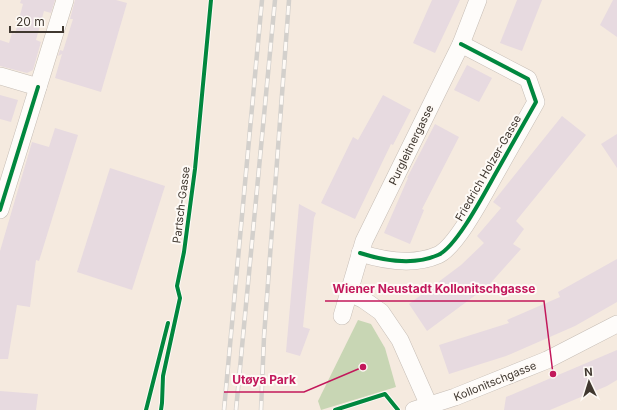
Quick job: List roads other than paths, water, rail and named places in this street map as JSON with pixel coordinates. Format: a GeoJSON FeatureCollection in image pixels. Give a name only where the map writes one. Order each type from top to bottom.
{"type":"FeatureCollection","features":[{"type":"Feature","properties":{"kind":"street"},"geometry":{"type":"LineString","coordinates":[[0,210],[65,0]]}},
{"type":"Feature","properties":{"kind":"street","name":"Purgleitnergasse"},"geometry":{"type":"LineString","coordinates":[[342,316],[364,241],[461,44],[478,0]]}},
{"type":"Feature","properties":{"kind":"street","name":"Friedrich Holzer-Gasse"},"geometry":{"type":"LineString","coordinates":[[360,253],[378,259],[395,262],[420,260],[439,255],[456,238],[475,209],[536,102],[528,79],[461,44]]}},
{"type":"Feature","properties":{"kind":"street"},"geometry":{"type":"LineString","coordinates":[[0,76],[38,87]]}},
{"type":"Feature","properties":{"kind":"street"},"geometry":{"type":"LineString","coordinates":[[348,292],[364,300],[381,312],[400,340],[424,408]]}},
{"type":"Feature","properties":{"kind":"street","name":"Kollonitschgasse"},"geometry":{"type":"LineString","coordinates":[[424,408],[455,398],[547,360],[617,324]]}},
{"type":"Feature","properties":{"kind":"railway"},"geometry":{"type":"LineString","coordinates":[[224,410],[262,0]]}},
{"type":"Feature","properties":{"kind":"railway"},"geometry":{"type":"LineString","coordinates":[[236,410],[275,0]]}},
{"type":"Feature","properties":{"kind":"railway"},"geometry":{"type":"LineString","coordinates":[[261,410],[264,337],[289,0]]}},
{"type":"Feature","properties":{"kind":"place","name":"Utøya Park"},"geometry":{"type":"Point","coordinates":[363,367]}},
{"type":"Feature","properties":{"kind":"place","name":"Wiener Neustadt Kollonitschgasse"},"geometry":{"type":"Point","coordinates":[553,374]}}]}
